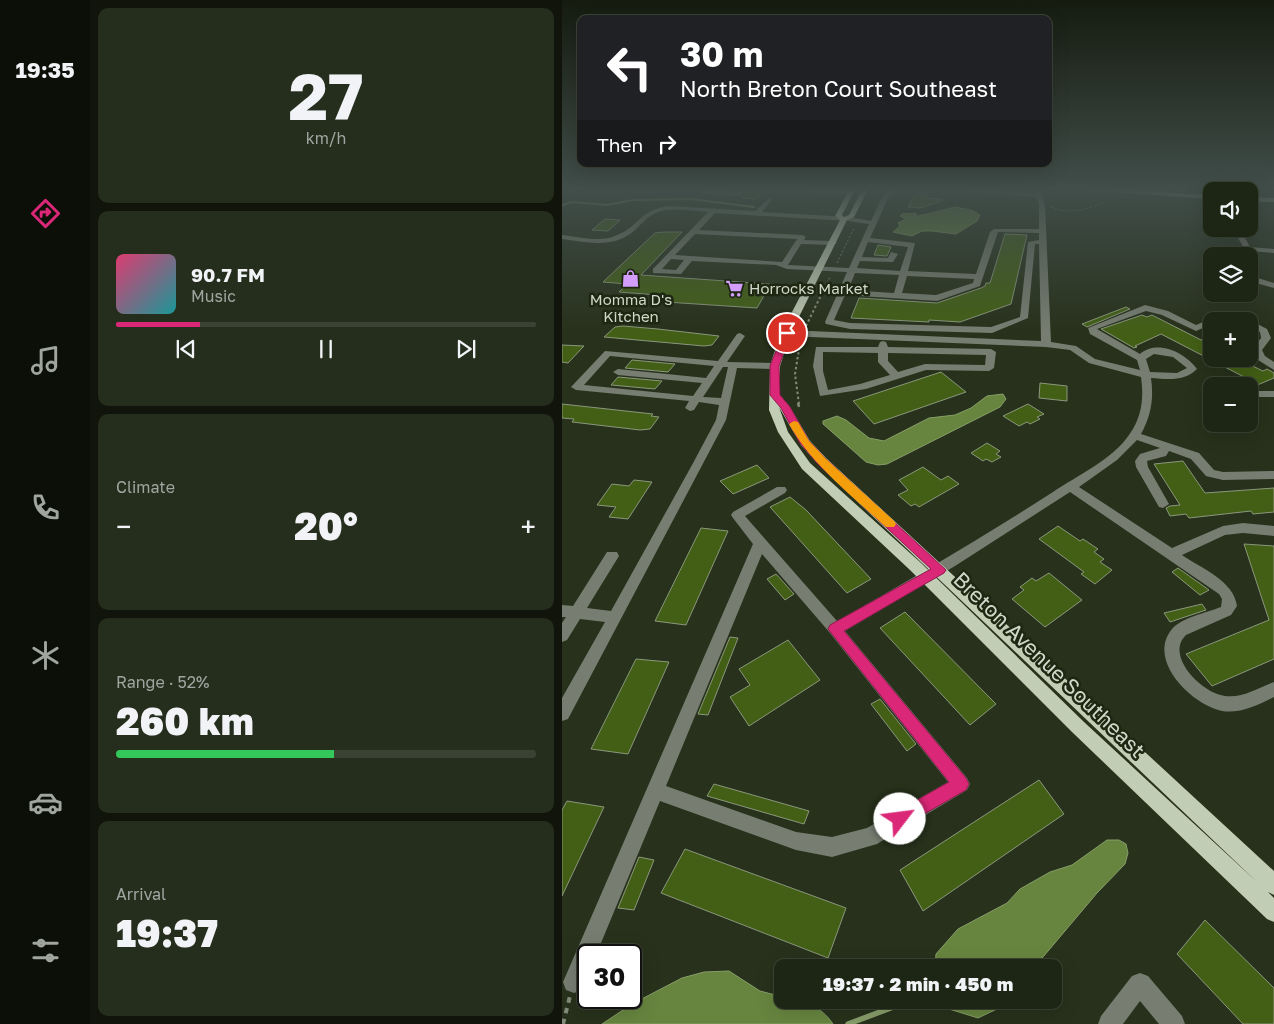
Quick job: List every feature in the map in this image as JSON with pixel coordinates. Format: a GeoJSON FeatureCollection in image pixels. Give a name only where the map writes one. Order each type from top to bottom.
{"type":"FeatureCollection","features":[{"type":"Feature","properties":{"kind":"main road","name":"Breton Avenue Southeast"},"geometry":{"type":"LineString","coordinates":[[836,236],[787,333],[775,366],[775,395],[785,407],[805,443],[1078,727],[1274,912]]}},
{"type":"Feature","properties":{"kind":"main road","name":"Breton Avenue Southeast"},"geometry":{"type":"LineString","coordinates":[[933,574],[1274,885]]}},
{"type":"Feature","properties":{"kind":"street"},"geometry":{"type":"LineString","coordinates":[[562,237],[603,240],[620,236]]}},
{"type":"Feature","properties":{"kind":"street"},"geometry":{"type":"LineString","coordinates":[[690,236],[656,271],[678,272],[690,258]]}},
{"type":"Feature","properties":{"kind":"street"},"geometry":{"type":"LineString","coordinates":[[783,266],[803,236]]}},
{"type":"Feature","properties":{"kind":"street"},"geometry":{"type":"LineString","coordinates":[[810,236],[833,243]]}},
{"type":"Feature","properties":{"kind":"street"},"geometry":{"type":"LineString","coordinates":[[868,236],[829,322],[850,326],[992,330],[1024,318],[1032,242],[1043,242]]}},
{"type":"Feature","properties":{"kind":"street"},"geometry":{"type":"LineString","coordinates":[[843,292],[937,298],[977,284],[993,236]]}},
{"type":"Feature","properties":{"kind":"street"},"geometry":{"type":"LineString","coordinates":[[1042,236],[1046,344]]}},
{"type":"Feature","properties":{"kind":"street"},"geometry":{"type":"LineString","coordinates":[[866,240],[912,245],[897,295]]}},
{"type":"Feature","properties":{"kind":"street"},"geometry":{"type":"LineString","coordinates":[[1258,250],[1274,251]]}},
{"type":"Feature","properties":{"kind":"street"},"geometry":{"type":"LineString","coordinates":[[858,260],[890,260],[894,254]]}},
{"type":"Feature","properties":{"kind":"street"},"geometry":{"type":"LineString","coordinates":[[669,258],[777,263],[783,266],[979,277]]}},
{"type":"Feature","properties":{"kind":"street"},"geometry":{"type":"LineString","coordinates":[[1258,281],[1274,286]]}},
{"type":"Feature","properties":{"kind":"street"},"geometry":{"type":"LineString","coordinates":[[1025,299],[1045,300]]}},
{"type":"Feature","properties":{"kind":"street"},"geometry":{"type":"LineString","coordinates":[[835,629],[933,574],[1071,487],[1098,469],[1135,436],[1146,411],[1146,375],[1141,358],[1093,332],[1092,328],[1145,308],[1165,313],[1196,328],[1203,325]]}},
{"type":"Feature","properties":{"kind":"street"},"geometry":{"type":"LineString","coordinates":[[1258,328],[1264,331],[1266,338],[1258,349]]}},
{"type":"Feature","properties":{"kind":"street"},"geometry":{"type":"LineString","coordinates":[[991,352],[819,348],[816,360],[817,372],[824,394],[862,387],[925,367],[989,368],[991,352],[990,341],[992,330]]}},
{"type":"Feature","properties":{"kind":"street"},"geometry":{"type":"LineString","coordinates":[[787,333],[1046,344],[1073,348],[1092,361],[1146,375],[1178,375],[1192,370],[1189,364],[1180,356],[1166,352],[1155,350],[1148,352],[1141,358]]}},
{"type":"Feature","properties":{"kind":"street"},"geometry":{"type":"LineString","coordinates":[[690,408],[709,381],[727,364],[740,336]]}},
{"type":"Feature","properties":{"kind":"street"},"geometry":{"type":"LineString","coordinates":[[884,338],[883,362],[896,376]]}},
{"type":"Feature","properties":{"kind":"street"},"geometry":{"type":"LineString","coordinates":[[1258,352],[1262,358],[1274,367]]}},
{"type":"Feature","properties":{"kind":"street"},"geometry":{"type":"LineString","coordinates":[[725,402],[576,388],[608,353],[727,364],[775,366]]}},
{"type":"Feature","properties":{"kind":"street"},"geometry":{"type":"LineString","coordinates":[[601,390],[633,355]]}},
{"type":"Feature","properties":{"kind":"street"},"geometry":{"type":"LineString","coordinates":[[564,708],[697,468],[721,420],[725,402],[727,364]]}},
{"type":"Feature","properties":{"kind":"street"},"geometry":{"type":"LineString","coordinates":[[618,372],[709,381]]}},
{"type":"Feature","properties":{"kind":"street"},"geometry":{"type":"LineString","coordinates":[[1258,394],[1274,394]]}},
{"type":"Feature","properties":{"kind":"street"},"geometry":{"type":"LineString","coordinates":[[1135,436],[1195,456],[1210,473],[1223,476],[1274,475]]}},
{"type":"Feature","properties":{"kind":"street"},"geometry":{"type":"LineString","coordinates":[[1163,504],[1142,467],[1141,461],[1144,457],[1162,453],[1167,446]]}},
{"type":"Feature","properties":{"kind":"street"},"geometry":{"type":"LineString","coordinates":[[1071,487],[1224,590],[1229,598],[1230,606],[1226,611],[1177,634],[1174,642],[1175,663],[1182,676],[1195,690],[1211,700],[1232,704],[1247,701],[1274,689]]}},
{"type":"Feature","properties":{"kind":"street"},"geometry":{"type":"LineString","coordinates":[[656,791],[796,841],[832,847],[870,837],[961,784],[835,629],[737,515],[782,490]]}},
{"type":"Feature","properties":{"kind":"street"},"geometry":{"type":"LineString","coordinates":[[1171,554],[1223,531],[1243,528],[1274,532]]}},
{"type":"Feature","properties":{"kind":"street"},"geometry":{"type":"LineString","coordinates":[[574,982],[760,543]]}},
{"type":"Feature","properties":{"kind":"street"},"geometry":{"type":"LineString","coordinates":[[562,636],[569,612],[612,556]]}},
{"type":"Feature","properties":{"kind":"street"},"geometry":{"type":"LineString","coordinates":[[569,612],[615,617]]}},
{"type":"Feature","properties":{"kind":"street"},"geometry":{"type":"LineString","coordinates":[[1109,1024],[1140,984],[1174,1024]]}},
{"type":"Feature","properties":{"kind":"path"},"geometry":{"type":"LineString","coordinates":[[563,1024],[574,982]]}},
{"type":"Feature","properties":{"kind":"shaded area"},"geometry":{"type":"Polygon","coordinates":[[[1003,394],[1006,399],[1000,407],[887,464],[878,465],[866,462],[823,424],[823,421],[837,416],[846,420],[869,438],[884,441],[929,418],[955,415],[971,408],[987,396],[1003,394]]]}},
{"type":"Feature","properties":{"kind":"shaded area"},"geometry":{"type":"Polygon","coordinates":[[[1107,840],[1119,840],[1126,844],[1128,853],[1125,864],[1097,893],[1041,959],[936,959],[936,954],[958,929],[1007,903],[1020,889],[1050,872],[1072,865],[1107,840]]]}},
{"type":"Feature","properties":{"kind":"shaded area"},"geometry":{"type":"Polygon","coordinates":[[[729,971],[760,991],[774,995],[774,1009],[818,1009],[833,1024],[602,1024],[624,1009],[642,1009],[642,999],[682,978],[704,972],[729,971]]]}},
{"type":"Feature","properties":{"kind":"shaded area"},"geometry":{"type":"Polygon","coordinates":[[[949,1009],[997,1009],[978,1018],[949,1009]]]}},
{"type":"Feature","properties":{"kind":"building"},"geometry":{"type":"Polygon","coordinates":[[[652,236],[678,236],[641,275],[782,285],[777,294],[765,294],[757,308],[666,302],[671,296],[619,292],[627,284],[603,282],[652,236]]]}},
{"type":"Feature","properties":{"kind":"building"},"geometry":{"type":"Polygon","coordinates":[[[1004,236],[1027,236],[1011,304],[960,322],[851,318],[859,298],[937,303],[981,288],[986,283],[990,283],[1004,236]]]}},
{"type":"Feature","properties":{"kind":"building"},"geometry":{"type":"Polygon","coordinates":[[[878,245],[891,247],[887,256],[874,255],[878,245]]]}},
{"type":"Feature","properties":{"kind":"building"},"geometry":{"type":"Polygon","coordinates":[[[1126,307],[1130,309],[1087,327],[1082,324],[1126,307]]]}},
{"type":"Feature","properties":{"kind":"building"},"geometry":{"type":"Polygon","coordinates":[[[1142,315],[1147,317],[1152,315],[1201,340],[1203,339],[1203,356],[1161,334],[1134,348],[1101,329],[1142,315]]]}},
{"type":"Feature","properties":{"kind":"building"},"geometry":{"type":"Polygon","coordinates":[[[623,326],[719,336],[712,345],[704,346],[604,337],[615,327],[623,326]]]}},
{"type":"Feature","properties":{"kind":"building"},"geometry":{"type":"Polygon","coordinates":[[[562,345],[584,346],[568,363],[562,362],[562,345]]]}},
{"type":"Feature","properties":{"kind":"building"},"geometry":{"type":"Polygon","coordinates":[[[632,360],[675,364],[668,372],[625,368],[632,360]]]}},
{"type":"Feature","properties":{"kind":"building"},"geometry":{"type":"Polygon","coordinates":[[[1225,367],[1255,367],[1263,371],[1267,369],[1274,373],[1274,378],[1258,385],[1258,377],[1244,377],[1225,367]]]}},
{"type":"Feature","properties":{"kind":"building"},"geometry":{"type":"Polygon","coordinates":[[[941,372],[966,392],[874,424],[853,401],[941,372]]]}},
{"type":"Feature","properties":{"kind":"building"},"geometry":{"type":"Polygon","coordinates":[[[618,377],[662,381],[655,389],[611,385],[618,377]]]}},
{"type":"Feature","properties":{"kind":"building"},"geometry":{"type":"Polygon","coordinates":[[[1040,383],[1067,386],[1067,401],[1039,398],[1040,383]]]}},
{"type":"Feature","properties":{"kind":"building"},"geometry":{"type":"Polygon","coordinates":[[[562,404],[653,414],[651,416],[659,417],[650,429],[640,430],[572,422],[574,419],[562,418],[562,404]]]}},
{"type":"Feature","properties":{"kind":"building"},"geometry":{"type":"Polygon","coordinates":[[[1028,404],[1044,414],[1037,417],[1040,419],[1030,424],[1027,422],[1019,426],[1003,416],[1028,404]]]}},
{"type":"Feature","properties":{"kind":"building"},"geometry":{"type":"Polygon","coordinates":[[[987,443],[1000,451],[996,454],[1001,457],[992,462],[986,459],[983,461],[971,453],[987,443]]]}},
{"type":"Feature","properties":{"kind":"building"},"geometry":{"type":"Polygon","coordinates":[[[1183,461],[1205,493],[1274,488],[1274,512],[1253,514],[1251,511],[1189,518],[1186,514],[1170,516],[1166,508],[1180,505],[1154,464],[1183,461]]]}},
{"type":"Feature","properties":{"kind":"building"},"geometry":{"type":"Polygon","coordinates":[[[757,465],[769,478],[733,494],[720,481],[757,465]]]}},
{"type":"Feature","properties":{"kind":"building"},"geometry":{"type":"Polygon","coordinates":[[[923,467],[941,480],[948,476],[959,484],[919,507],[915,504],[911,506],[898,495],[908,490],[899,480],[923,467]]]}},
{"type":"Feature","properties":{"kind":"building"},"geometry":{"type":"Polygon","coordinates":[[[634,480],[652,482],[628,519],[609,517],[616,507],[597,505],[612,484],[629,486],[634,480]]]}},
{"type":"Feature","properties":{"kind":"building"},"geometry":{"type":"Polygon","coordinates":[[[790,497],[806,510],[871,579],[847,593],[770,507],[790,497]]]}},
{"type":"Feature","properties":{"kind":"building"},"geometry":{"type":"Polygon","coordinates":[[[1058,526],[1080,541],[1083,539],[1098,549],[1094,552],[1104,559],[1100,562],[1112,570],[1095,584],[1081,574],[1084,572],[1039,539],[1058,526]]]}},
{"type":"Feature","properties":{"kind":"building"},"geometry":{"type":"Polygon","coordinates":[[[701,528],[728,531],[686,625],[655,621],[701,528]]]}},
{"type":"Feature","properties":{"kind":"building"},"geometry":{"type":"Polygon","coordinates":[[[1244,544],[1274,546],[1274,659],[1212,686],[1186,654],[1269,620],[1244,544]]]}},
{"type":"Feature","properties":{"kind":"building"},"geometry":{"type":"Polygon","coordinates":[[[1178,568],[1209,590],[1200,595],[1172,572],[1178,568]]]}},
{"type":"Feature","properties":{"kind":"building"},"geometry":{"type":"Polygon","coordinates":[[[1049,573],[1082,600],[1045,627],[1012,599],[1024,590],[1020,587],[1032,578],[1036,581],[1049,573]]]}},
{"type":"Feature","properties":{"kind":"building"},"geometry":{"type":"Polygon","coordinates":[[[776,574],[794,594],[785,600],[767,579],[776,574]]]}},
{"type":"Feature","properties":{"kind":"building"},"geometry":{"type":"Polygon","coordinates":[[[1202,604],[1206,610],[1170,622],[1164,613],[1202,604]]]}},
{"type":"Feature","properties":{"kind":"building"},"geometry":{"type":"Polygon","coordinates":[[[905,612],[996,704],[970,725],[880,628],[905,612]]]}},
{"type":"Feature","properties":{"kind":"building"},"geometry":{"type":"Polygon","coordinates":[[[730,637],[738,638],[708,715],[698,714],[730,637]]]}},
{"type":"Feature","properties":{"kind":"building"},"geometry":{"type":"Polygon","coordinates":[[[788,640],[820,680],[749,726],[730,697],[750,685],[739,669],[788,640]]]}},
{"type":"Feature","properties":{"kind":"building"},"geometry":{"type":"Polygon","coordinates":[[[636,659],[669,662],[628,754],[591,749],[636,659]]]}},
{"type":"Feature","properties":{"kind":"building"},"geometry":{"type":"Polygon","coordinates":[[[880,699],[916,744],[907,751],[871,704],[880,699]]]}},
{"type":"Feature","properties":{"kind":"building"},"geometry":{"type":"Polygon","coordinates":[[[1039,780],[1064,814],[923,911],[900,870],[1039,780]]]}},
{"type":"Feature","properties":{"kind":"building"},"geometry":{"type":"Polygon","coordinates":[[[714,784],[809,811],[804,824],[707,796],[714,784]]]}},
{"type":"Feature","properties":{"kind":"building"},"geometry":{"type":"Polygon","coordinates":[[[567,801],[604,807],[562,896],[562,810],[567,801]]]}},
{"type":"Feature","properties":{"kind":"building"},"geometry":{"type":"Polygon","coordinates":[[[685,849],[846,908],[828,958],[661,893],[685,849]]]}},
{"type":"Feature","properties":{"kind":"building"},"geometry":{"type":"Polygon","coordinates":[[[639,857],[654,860],[634,910],[618,908],[639,857]]]}},
{"type":"Feature","properties":{"kind":"building"},"geometry":{"type":"Polygon","coordinates":[[[1205,920],[1274,988],[1274,1024],[1243,1024],[1177,954],[1205,920]]]}},
{"type":"Feature","properties":{"kind":"waterway"},"geometry":{"type":"LineString","coordinates":[[848,1024],[888,1009]]}},
{"type":"Feature","properties":{"kind":"slow traffic"},"geometry":{"type":"LineString","coordinates":[[794,424],[805,443],[822,461],[890,524]]}},
{"type":"Feature","properties":{"kind":"place","name":"Momma D's Kitchen"},"geometry":{"type":"Point","coordinates":[631,279]}},
{"type":"Feature","properties":{"kind":"place","name":"Horrocks Market"},"geometry":{"type":"Point","coordinates":[735,289]}},
{"type":"Feature","properties":{"kind":"route"},"geometry":{"type":"LineString","coordinates":[[787,333],[775,366],[775,395],[785,407],[805,443],[940,570],[835,629],[961,784],[900,819]]}}]}
